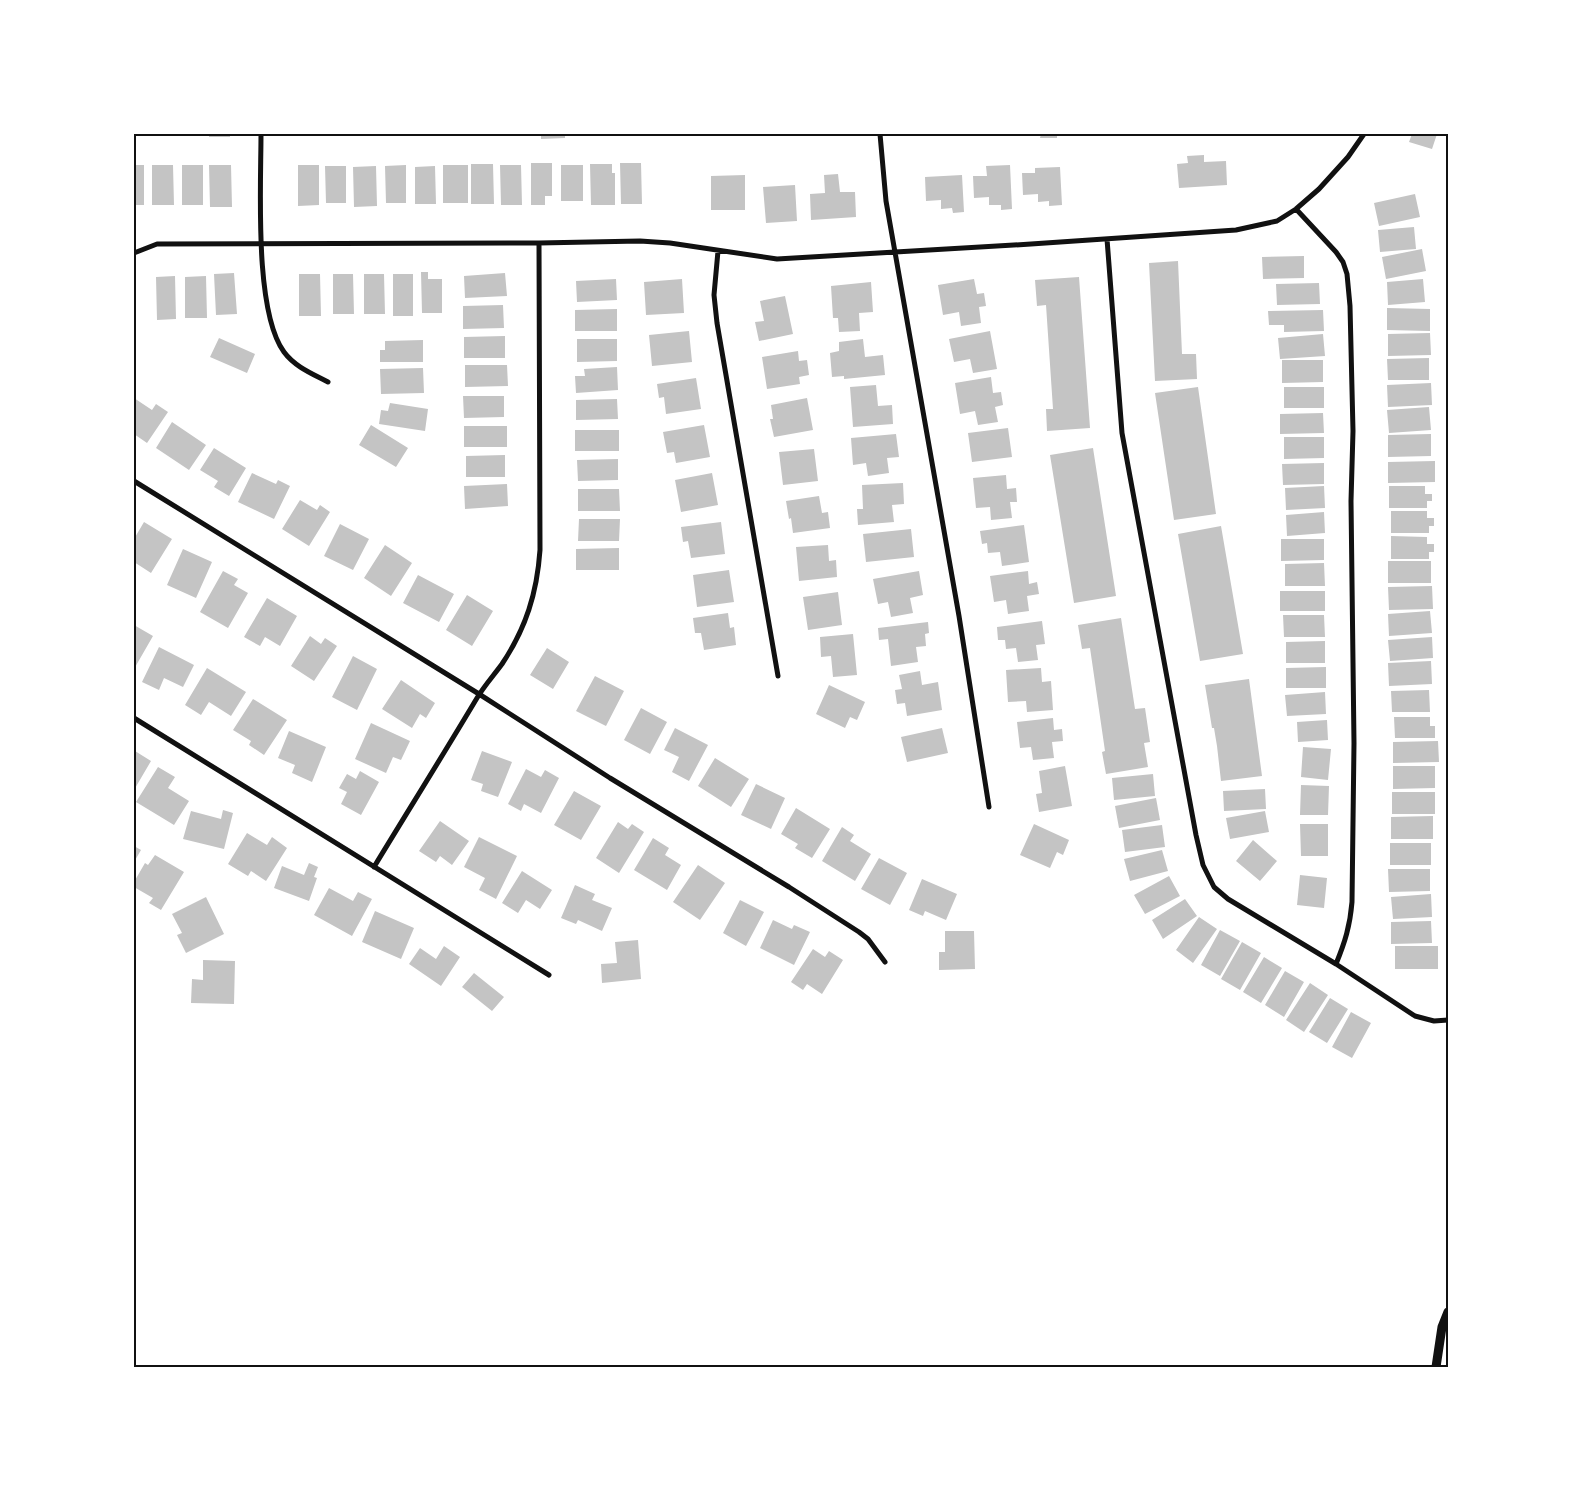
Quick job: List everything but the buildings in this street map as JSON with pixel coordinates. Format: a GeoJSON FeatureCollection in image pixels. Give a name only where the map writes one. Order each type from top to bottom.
{"type":"FeatureCollection","features":[{"type":"Feature","properties":{"kind":"street"},"geometry":{"type":"LineString","coordinates":[[261,134],[261,243],[268,309],[279,344],[284,353],[297,365],[328,382]]}},
{"type":"Feature","properties":{"kind":"street"},"geometry":{"type":"LineString","coordinates":[[880,134],[886,202],[959,616],[989,807]]}},
{"type":"Feature","properties":{"kind":"street"},"geometry":{"type":"LineString","coordinates":[[134,253],[157,244],[640,241],[670,243],[777,260],[1236,230],[1267,224],[1296,209],[1319,189],[1348,156],[1364,134]]}},
{"type":"Feature","properties":{"kind":"street"},"geometry":{"type":"LineString","coordinates":[[1296,209],[1343,262],[1347,274],[1350,306],[1353,431],[1351,501],[1354,743],[1352,902],[1350,923],[1336,964]]}},
{"type":"Feature","properties":{"kind":"street"},"geometry":{"type":"LineString","coordinates":[[1107,239],[1122,433],[1203,865],[1214,887],[1228,899],[1336,964],[1415,1016],[1434,1021],[1448,1020]]}},
{"type":"Feature","properties":{"kind":"street"},"geometry":{"type":"LineString","coordinates":[[374,867],[479,694],[518,637],[530,610],[538,573],[540,550],[539,243]]}},
{"type":"Feature","properties":{"kind":"street"},"geometry":{"type":"LineString","coordinates":[[718,251],[714,295],[717,323],[778,676]]}},
{"type":"Feature","properties":{"kind":"street"},"geometry":{"type":"LineString","coordinates":[[134,481],[479,694],[610,778],[789,886],[868,939],[885,962]]}},
{"type":"Feature","properties":{"kind":"street"},"geometry":{"type":"LineString","coordinates":[[134,718],[549,975]]}},
{"type":"Feature","properties":{"kind":"street"},"geometry":{"type":"LineString","coordinates":[[1436,1367],[1442,1327],[1448,1312]]}}]}
